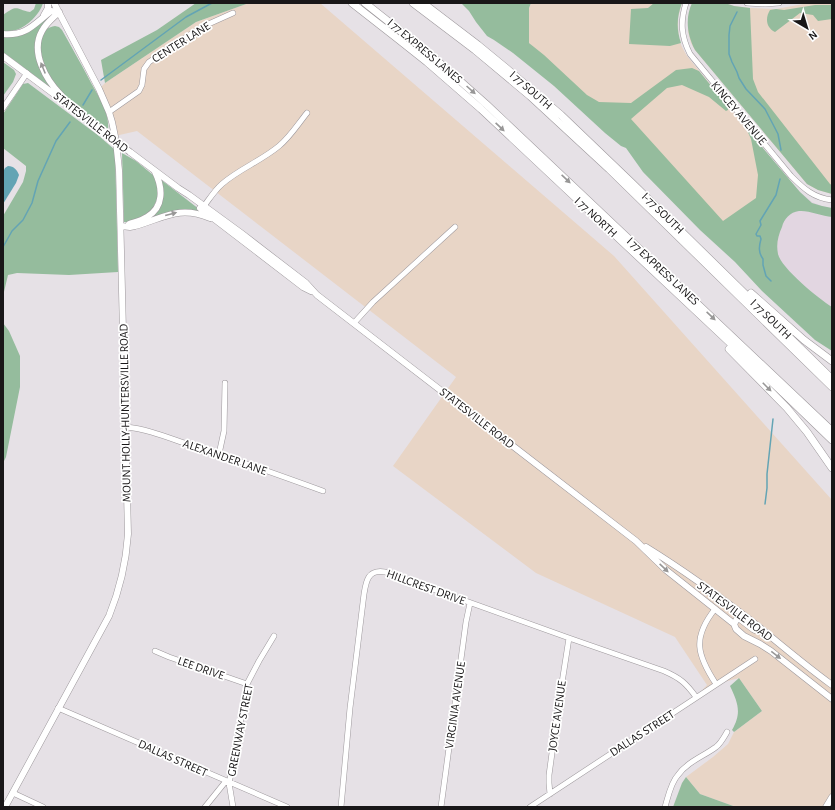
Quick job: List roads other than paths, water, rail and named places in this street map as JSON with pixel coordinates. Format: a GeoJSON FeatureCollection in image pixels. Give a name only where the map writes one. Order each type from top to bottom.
{"type":"FeatureCollection","features":[{"type":"Feature","properties":{"kind":"highway","name":"I 77 NORTH"},"geometry":{"type":"LineString","coordinates":[[352,3],[427,62],[481,109],[832,440]]}},
{"type":"Feature","properties":{"kind":"highway","name":"I 77 EXPRESS LANES"},"geometry":{"type":"LineString","coordinates":[[365,3],[432,56],[491,108],[832,431]]}},
{"type":"Feature","properties":{"kind":"highway"},"geometry":{"type":"LineString","coordinates":[[413,3],[474,50],[524,91],[556,120],[832,387]]}},
{"type":"Feature","properties":{"kind":"highway","name":"I 77 SOUTH"},"geometry":{"type":"LineString","coordinates":[[423,3],[478,45],[534,91],[633,184]]}},
{"type":"Feature","properties":{"kind":"highway","name":"I-77 SOUTH"},"geometry":{"type":"LineString","coordinates":[[633,184],[693,243]]}},
{"type":"Feature","properties":{"kind":"highway"},"geometry":{"type":"LineString","coordinates":[[693,243],[804,340],[832,361]]}},
{"type":"Feature","properties":{"kind":"highway","name":"I 77 SOUTH"},"geometry":{"type":"LineString","coordinates":[[693,243],[832,378]]}},
{"type":"Feature","properties":{"kind":"highway"},"geometry":{"type":"LineString","coordinates":[[703,318],[712,332],[787,408],[832,468]]}},
{"type":"Feature","properties":{"kind":"main road"},"geometry":{"type":"LineString","coordinates":[[42,18],[48,8],[48,3]]}},
{"type":"Feature","properties":{"kind":"main road","name":"MOUNT HOLLY-HUNTERSVILLE ROAD"},"geometry":{"type":"LineString","coordinates":[[5,807],[109,616],[122,579],[128,534],[118,151],[115,132],[109,112],[99,89],[54,3]]}},
{"type":"Feature","properties":{"kind":"main road"},"geometry":{"type":"LineString","coordinates":[[3,34],[24,32],[51,11],[59,12]]}},
{"type":"Feature","properties":{"kind":"main road"},"geometry":{"type":"LineString","coordinates":[[59,12],[42,30],[38,52],[48,79],[75,110]]}},
{"type":"Feature","properties":{"kind":"main road","name":"STATESVILLE ROAD"},"geometry":{"type":"LineString","coordinates":[[3,56],[306,283],[317,295]]}},
{"type":"Feature","properties":{"kind":"main road"},"geometry":{"type":"LineString","coordinates":[[121,226],[143,219],[150,215],[155,209],[160,198],[161,189],[154,170]]}},
{"type":"Feature","properties":{"kind":"main road","name":"STATESVILLE ROAD"},"geometry":{"type":"LineString","coordinates":[[178,188],[187,198],[303,287],[317,295],[354,323],[636,541],[666,570],[734,624],[739,632],[744,636],[771,651],[832,699]]}},
{"type":"Feature","properties":{"kind":"main road"},"geometry":{"type":"LineString","coordinates":[[121,226],[135,226],[167,215],[184,212],[201,214],[217,221]]}},
{"type":"Feature","properties":{"kind":"main road","name":"STATESVILLE ROAD"},"geometry":{"type":"LineString","coordinates":[[636,541],[664,558],[715,594],[812,671],[832,685]]}},
{"type":"Feature","properties":{"kind":"main road"},"geometry":{"type":"LineString","coordinates":[[734,624],[735,621],[740,619],[755,630],[758,627]]}},
{"type":"Feature","properties":{"kind":"main road"},"geometry":{"type":"LineString","coordinates":[[826,807],[831,799]]}},
{"type":"Feature","properties":{"kind":"main road"},"geometry":{"type":"LineString","coordinates":[[831,799],[831,807]]}},
{"type":"Feature","properties":{"kind":"street","name":"KINCEY AVENUE"},"geometry":{"type":"LineString","coordinates":[[686,3],[682,22],[682,36],[690,54],[803,188],[818,197],[832,200]]}},
{"type":"Feature","properties":{"kind":"street"},"geometry":{"type":"LineString","coordinates":[[747,3],[779,3]]}},
{"type":"Feature","properties":{"kind":"street","name":"CENTER LANE"},"geometry":{"type":"LineString","coordinates":[[109,112],[134,96],[139,91],[142,85],[144,69],[149,62],[204,26],[233,13]]}},
{"type":"Feature","properties":{"kind":"street"},"geometry":{"type":"LineString","coordinates":[[3,108],[27,73]]}},
{"type":"Feature","properties":{"kind":"street"},"geometry":{"type":"LineString","coordinates":[[204,206],[221,184],[280,146],[307,113]]}},
{"type":"Feature","properties":{"kind":"street"},"geometry":{"type":"LineString","coordinates":[[354,323],[373,302],[455,227]]}},
{"type":"Feature","properties":{"kind":"street"},"geometry":{"type":"LineString","coordinates":[[219,454],[224,431],[225,383]]}},
{"type":"Feature","properties":{"kind":"street","name":"ALEXANDER LANE"},"geometry":{"type":"LineString","coordinates":[[126,427],[141,429],[219,454],[324,491]]}},
{"type":"Feature","properties":{"kind":"street","name":"HILLCREST DRIVE"},"geometry":{"type":"LineString","coordinates":[[341,807],[364,594],[366,581],[376,572],[385,572],[664,671],[676,676],[686,684],[696,698]]}},
{"type":"Feature","properties":{"kind":"street","name":"VIRGINIA AVENUE"},"geometry":{"type":"LineString","coordinates":[[441,807],[466,622],[470,603]]}},
{"type":"Feature","properties":{"kind":"street"},"geometry":{"type":"LineString","coordinates":[[714,609],[705,622],[699,642],[703,662],[716,684]]}},
{"type":"Feature","properties":{"kind":"street","name":"GREENWAY STREET"},"geometry":{"type":"LineString","coordinates":[[233,807],[228,782],[234,760],[247,684],[274,636]]}},
{"type":"Feature","properties":{"kind":"street","name":"JOYCE AVENUE"},"geometry":{"type":"LineString","coordinates":[[550,794],[550,767],[569,638]]}},
{"type":"Feature","properties":{"kind":"street","name":"LEE DRIVE"},"geometry":{"type":"LineString","coordinates":[[155,651],[247,684]]}},
{"type":"Feature","properties":{"kind":"street","name":"DALLAS STREET"},"geometry":{"type":"LineString","coordinates":[[530,807],[755,659]]}},
{"type":"Feature","properties":{"kind":"street","name":"DALLAS STREET"},"geometry":{"type":"LineString","coordinates":[[58,708],[287,807]]}},
{"type":"Feature","properties":{"kind":"street"},"geometry":{"type":"LineString","coordinates":[[665,807],[673,782],[677,775],[716,747],[727,732]]}},
{"type":"Feature","properties":{"kind":"street"},"geometry":{"type":"LineString","coordinates":[[205,807],[228,782]]}},
{"type":"Feature","properties":{"kind":"street"},"geometry":{"type":"LineString","coordinates":[[12,793],[43,807]]}},
{"type":"Feature","properties":{"kind":"water"},"geometry":{"type":"Polygon","coordinates":[[[8,166],[15,169],[19,175],[16,183],[3,204],[3,172],[8,166]]]}},
{"type":"Feature","properties":{"kind":"waterway"},"geometry":{"type":"LineString","coordinates":[[101,80],[186,17],[212,3]]}},
{"type":"Feature","properties":{"kind":"waterway"},"geometry":{"type":"LineString","coordinates":[[737,12],[730,26],[729,54],[739,78],[746,89],[765,109],[778,134],[781,150]]}},
{"type":"Feature","properties":{"kind":"waterway"},"geometry":{"type":"LineString","coordinates":[[83,105],[92,90]]}},
{"type":"Feature","properties":{"kind":"waterway"},"geometry":{"type":"LineString","coordinates":[[3,247],[12,231],[23,220],[32,203],[38,181],[56,141],[70,122]]}},
{"type":"Feature","properties":{"kind":"waterway"},"geometry":{"type":"LineString","coordinates":[[771,281],[766,276],[759,247],[761,239],[760,236],[757,236],[756,234],[761,225],[760,221],[776,195],[780,179]]}},
{"type":"Feature","properties":{"kind":"waterway"},"geometry":{"type":"LineString","coordinates":[[765,504],[773,419]]}}]}
